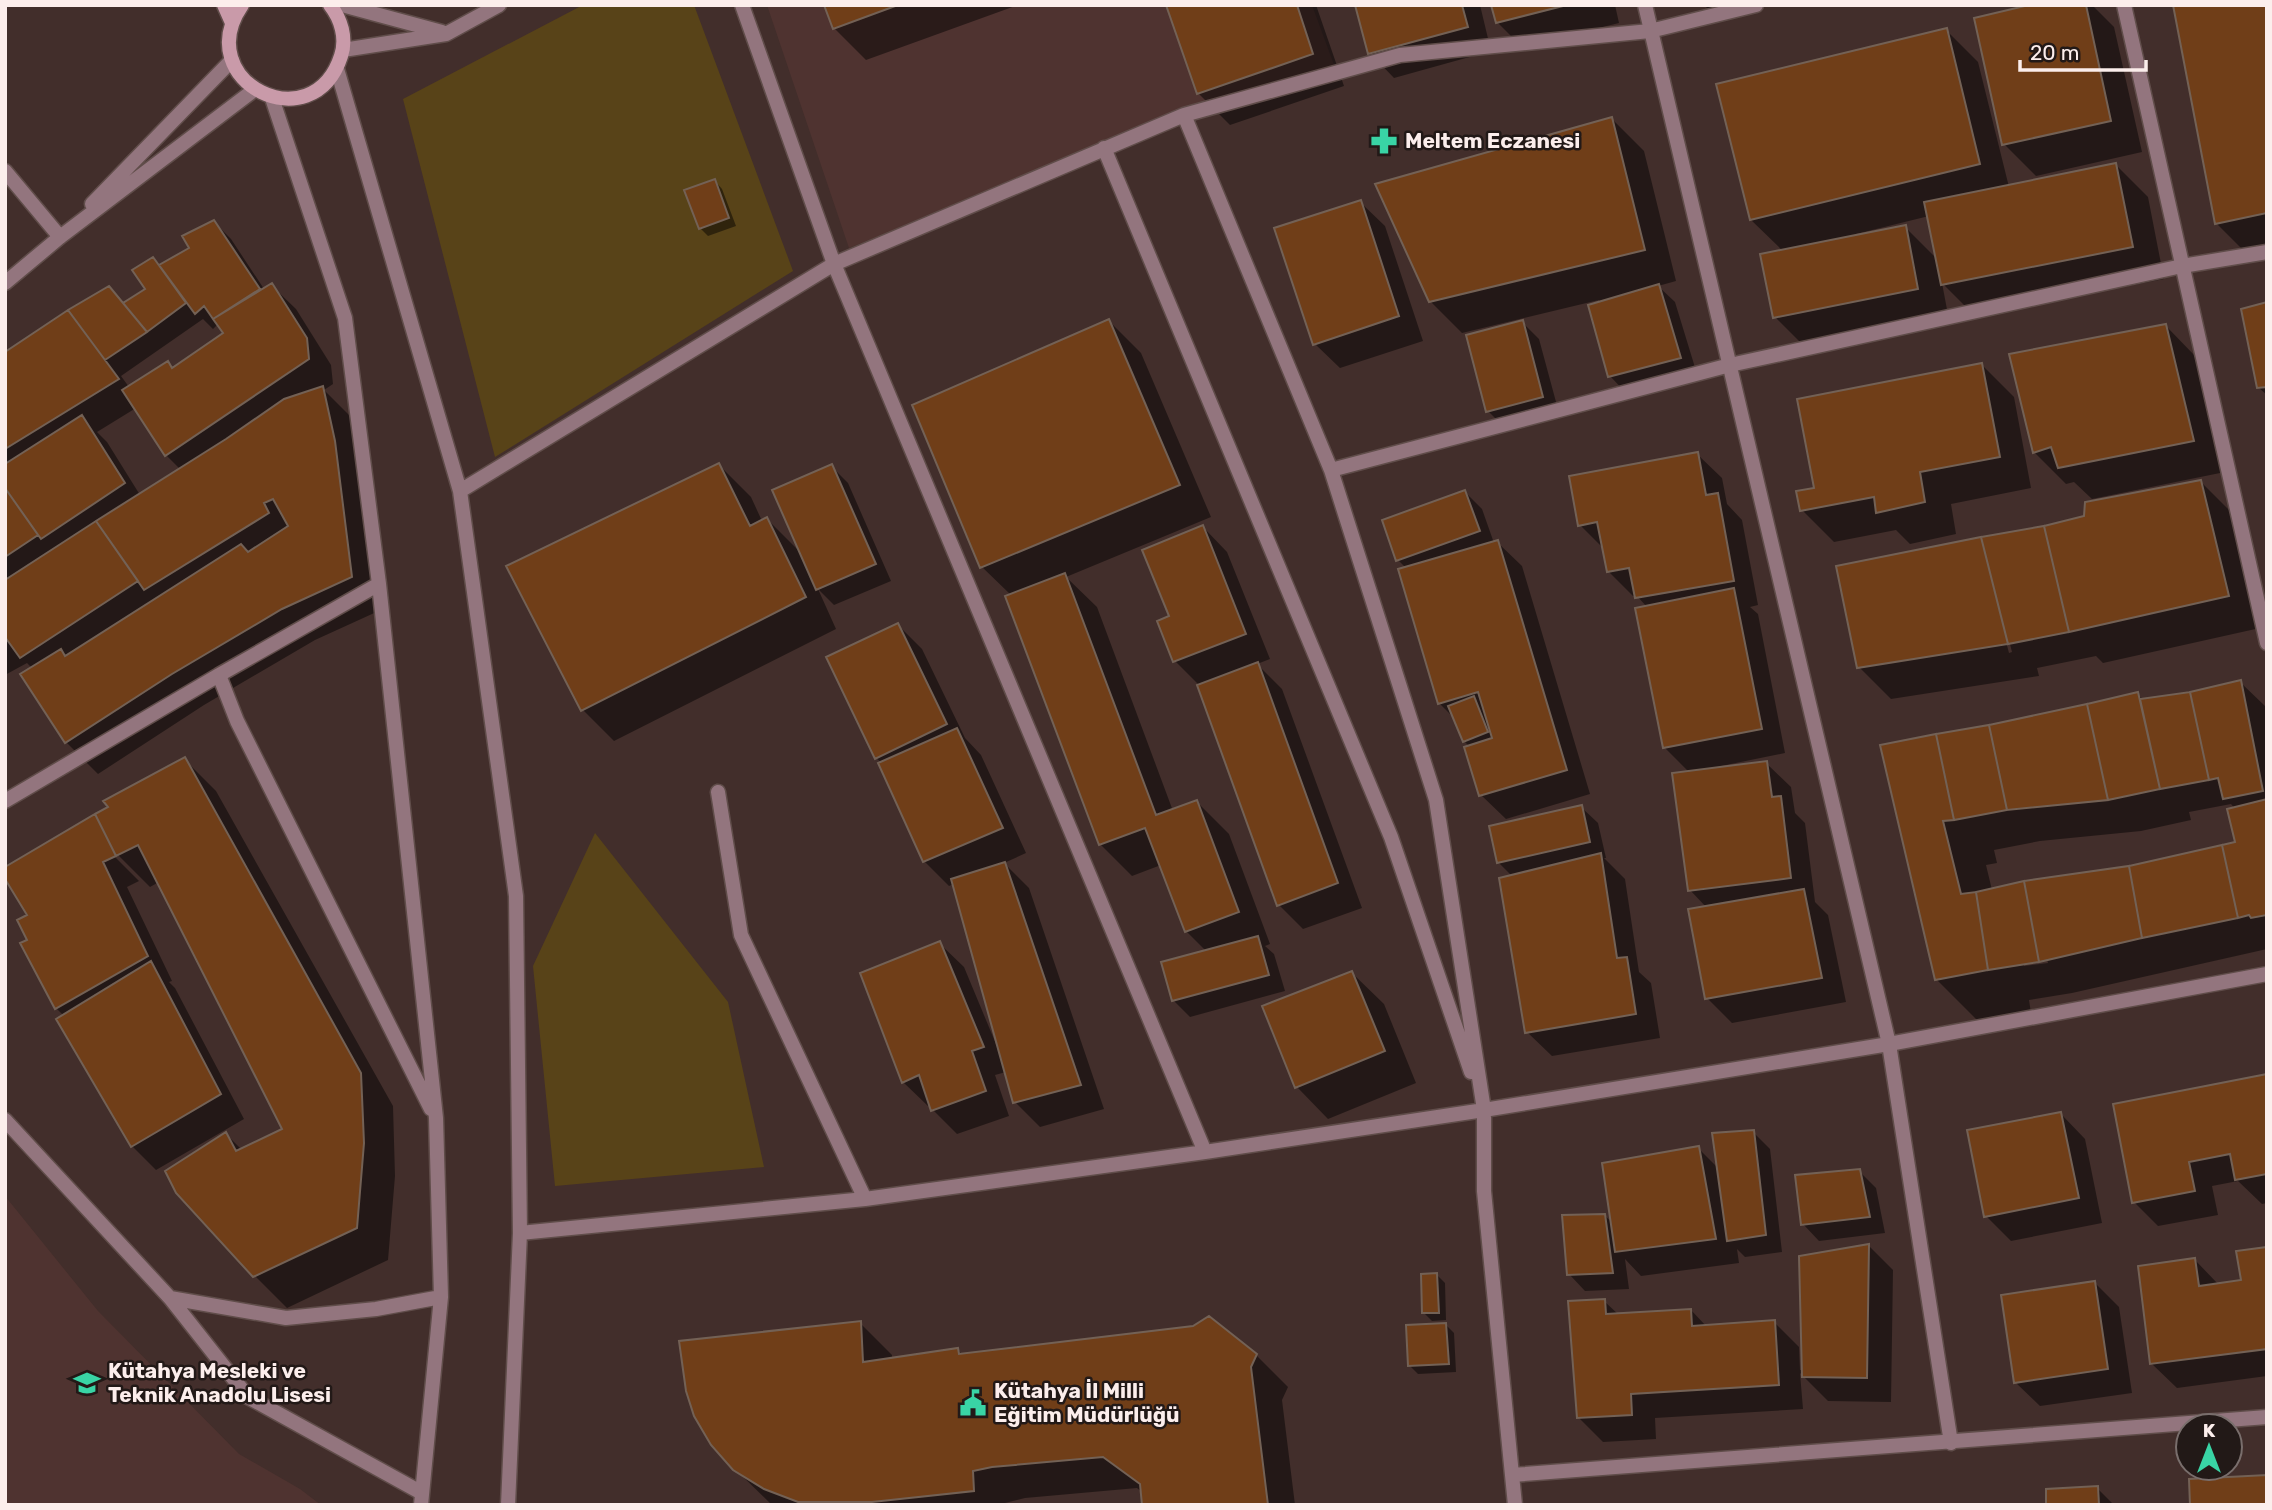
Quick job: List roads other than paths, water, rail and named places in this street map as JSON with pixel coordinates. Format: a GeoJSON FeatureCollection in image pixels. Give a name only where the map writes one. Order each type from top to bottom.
{"type":"FeatureCollection","features":[{"type":"Feature","properties":{"kind":"street"},"geometry":{"type":"LineString","coordinates":[[223,5],[232,23]]}},
{"type":"Feature","properties":{"kind":"street"},"geometry":{"type":"LineString","coordinates":[[242,5],[232,23],[228,41],[232,60],[240,77],[254,90],[272,98],[291,99],[309,94],[326,84],[337,68],[343,50],[343,32],[337,13],[330,5]]}},
{"type":"Feature","properties":{"kind":"street"},"geometry":{"type":"LineString","coordinates":[[342,5],[446,34]]}},
{"type":"Feature","properties":{"kind":"street"},"geometry":{"type":"LineString","coordinates":[[343,50],[446,34],[499,5]]}},
{"type":"Feature","properties":{"kind":"street"},"geometry":{"type":"LineString","coordinates":[[742,5],[834,264],[1205,1152]]}},
{"type":"Feature","properties":{"kind":"street"},"geometry":{"type":"LineString","coordinates":[[1644,5],[1889,1044],[1951,1443]]}},
{"type":"Feature","properties":{"kind":"street"},"geometry":{"type":"LineString","coordinates":[[460,491],[834,264],[1184,114],[1400,55],[1650,31],[1756,5]]}},
{"type":"Feature","properties":{"kind":"street"},"geometry":{"type":"LineString","coordinates":[[2124,5],[2267,643]]}},
{"type":"Feature","properties":{"kind":"street"},"geometry":{"type":"LineString","coordinates":[[5,270],[60,237],[232,60]]}},
{"type":"Feature","properties":{"kind":"street"},"geometry":{"type":"LineString","coordinates":[[337,68],[460,491],[516,896],[520,1233],[508,1505]]}},
{"type":"Feature","properties":{"kind":"street"},"geometry":{"type":"LineString","coordinates":[[5,283],[60,237],[254,90]]}},
{"type":"Feature","properties":{"kind":"street"},"geometry":{"type":"LineString","coordinates":[[5,1120],[170,1298],[248,1397],[422,1499],[441,1297],[436,1118],[379,584],[345,318],[272,98]]}},
{"type":"Feature","properties":{"kind":"street"},"geometry":{"type":"LineString","coordinates":[[1184,114],[1331,470],[1436,800],[1484,1110],[1484,1191],[1515,1505]]}},
{"type":"Feature","properties":{"kind":"street"},"geometry":{"type":"LineString","coordinates":[[1104,148],[1391,837],[1484,1110]]}},
{"type":"Feature","properties":{"kind":"street"},"geometry":{"type":"LineString","coordinates":[[5,171],[60,237]]}},
{"type":"Feature","properties":{"kind":"street"},"geometry":{"type":"LineString","coordinates":[[1331,470],[1730,365],[2267,251]]}},
{"type":"Feature","properties":{"kind":"street"},"geometry":{"type":"LineString","coordinates":[[5,801],[379,584]]}},
{"type":"Feature","properties":{"kind":"street"},"geometry":{"type":"LineString","coordinates":[[219,675],[237,721],[436,1118]]}},
{"type":"Feature","properties":{"kind":"street"},"geometry":{"type":"LineString","coordinates":[[718,792],[741,935],[865,1199]]}},
{"type":"Feature","properties":{"kind":"street"},"geometry":{"type":"LineString","coordinates":[[520,1233],[865,1199],[1205,1152],[1889,1044],[2267,974]]}},
{"type":"Feature","properties":{"kind":"street"},"geometry":{"type":"LineString","coordinates":[[170,1298],[286,1318],[376,1309],[441,1297]]}},
{"type":"Feature","properties":{"kind":"street"},"geometry":{"type":"LineString","coordinates":[[1513,1475],[2267,1417]]}},
{"type":"Feature","properties":{"kind":"place","name":"Meltem Eczanesi"},"geometry":{"type":"Point","coordinates":[1384,141]}},
{"type":"Feature","properties":{"kind":"place","name":"Kütahya Mesleki ve Teknik Anadolu Lisesi"},"geometry":{"type":"Point","coordinates":[87,1383]}},
{"type":"Feature","properties":{"kind":"place","name":"Kütahya İl Milli Eğitim Müdürlüğü"},"geometry":{"type":"Point","coordinates":[973,1403]}}]}
